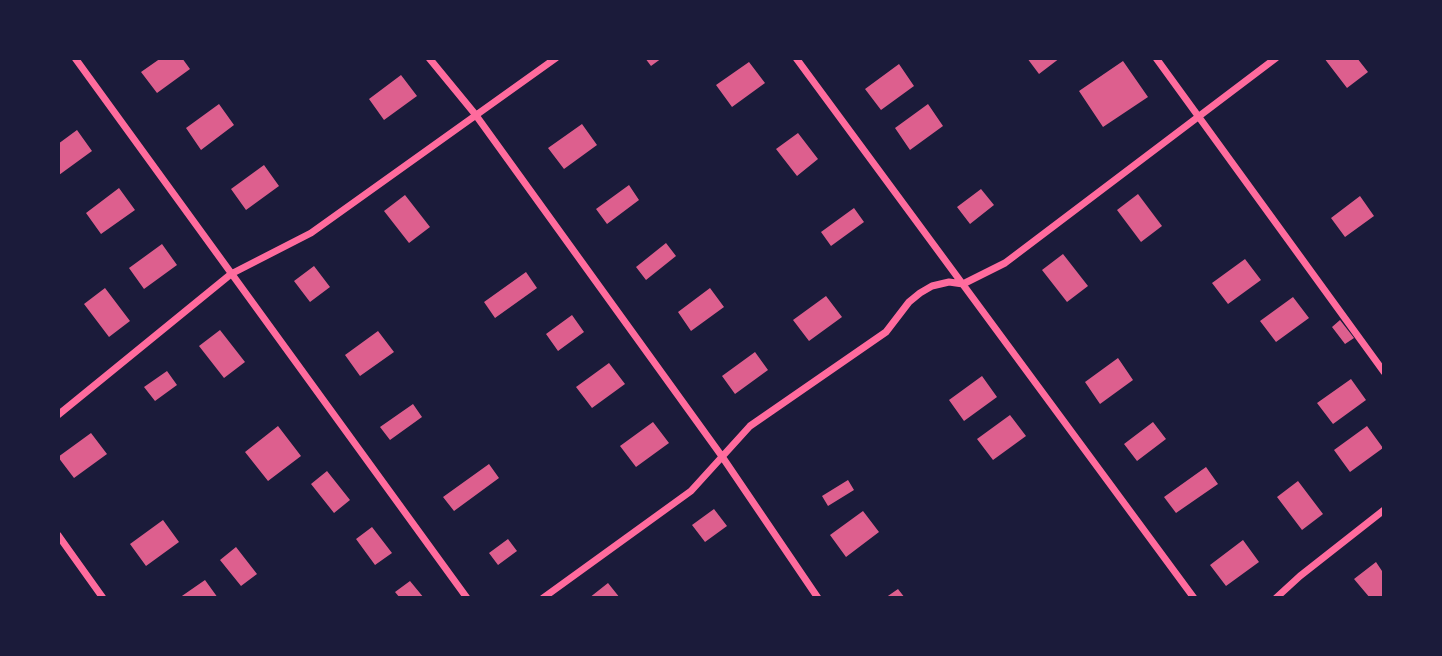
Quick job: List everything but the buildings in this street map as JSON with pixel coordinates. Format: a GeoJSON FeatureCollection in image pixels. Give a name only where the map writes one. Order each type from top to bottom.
{"type":"FeatureCollection","features":[{"type":"Feature","properties":{"kind":"street"},"geometry":{"type":"LineString","coordinates":[[75,58],[467,598]]}},
{"type":"Feature","properties":{"kind":"street"},"geometry":{"type":"LineString","coordinates":[[429,58],[475,114],[721,455],[818,598]]}},
{"type":"Feature","properties":{"kind":"street"},"geometry":{"type":"LineString","coordinates":[[58,415],[231,274],[311,233],[556,58]]}},
{"type":"Feature","properties":{"kind":"street"},"geometry":{"type":"LineString","coordinates":[[796,58],[1194,598]]}},
{"type":"Feature","properties":{"kind":"street"},"geometry":{"type":"LineString","coordinates":[[1156,58],[1384,372]]}},
{"type":"Feature","properties":{"kind":"street"},"geometry":{"type":"LineString","coordinates":[[543,598],[691,491],[750,426],[886,332],[909,302],[920,293],[932,286],[949,282],[963,284],[1005,263],[1198,114],[1276,58]]}},
{"type":"Feature","properties":{"kind":"street"},"geometry":{"type":"LineString","coordinates":[[1276,598],[1384,510]]}},
{"type":"Feature","properties":{"kind":"street"},"geometry":{"type":"LineString","coordinates":[[58,535],[103,598]]}}]}
